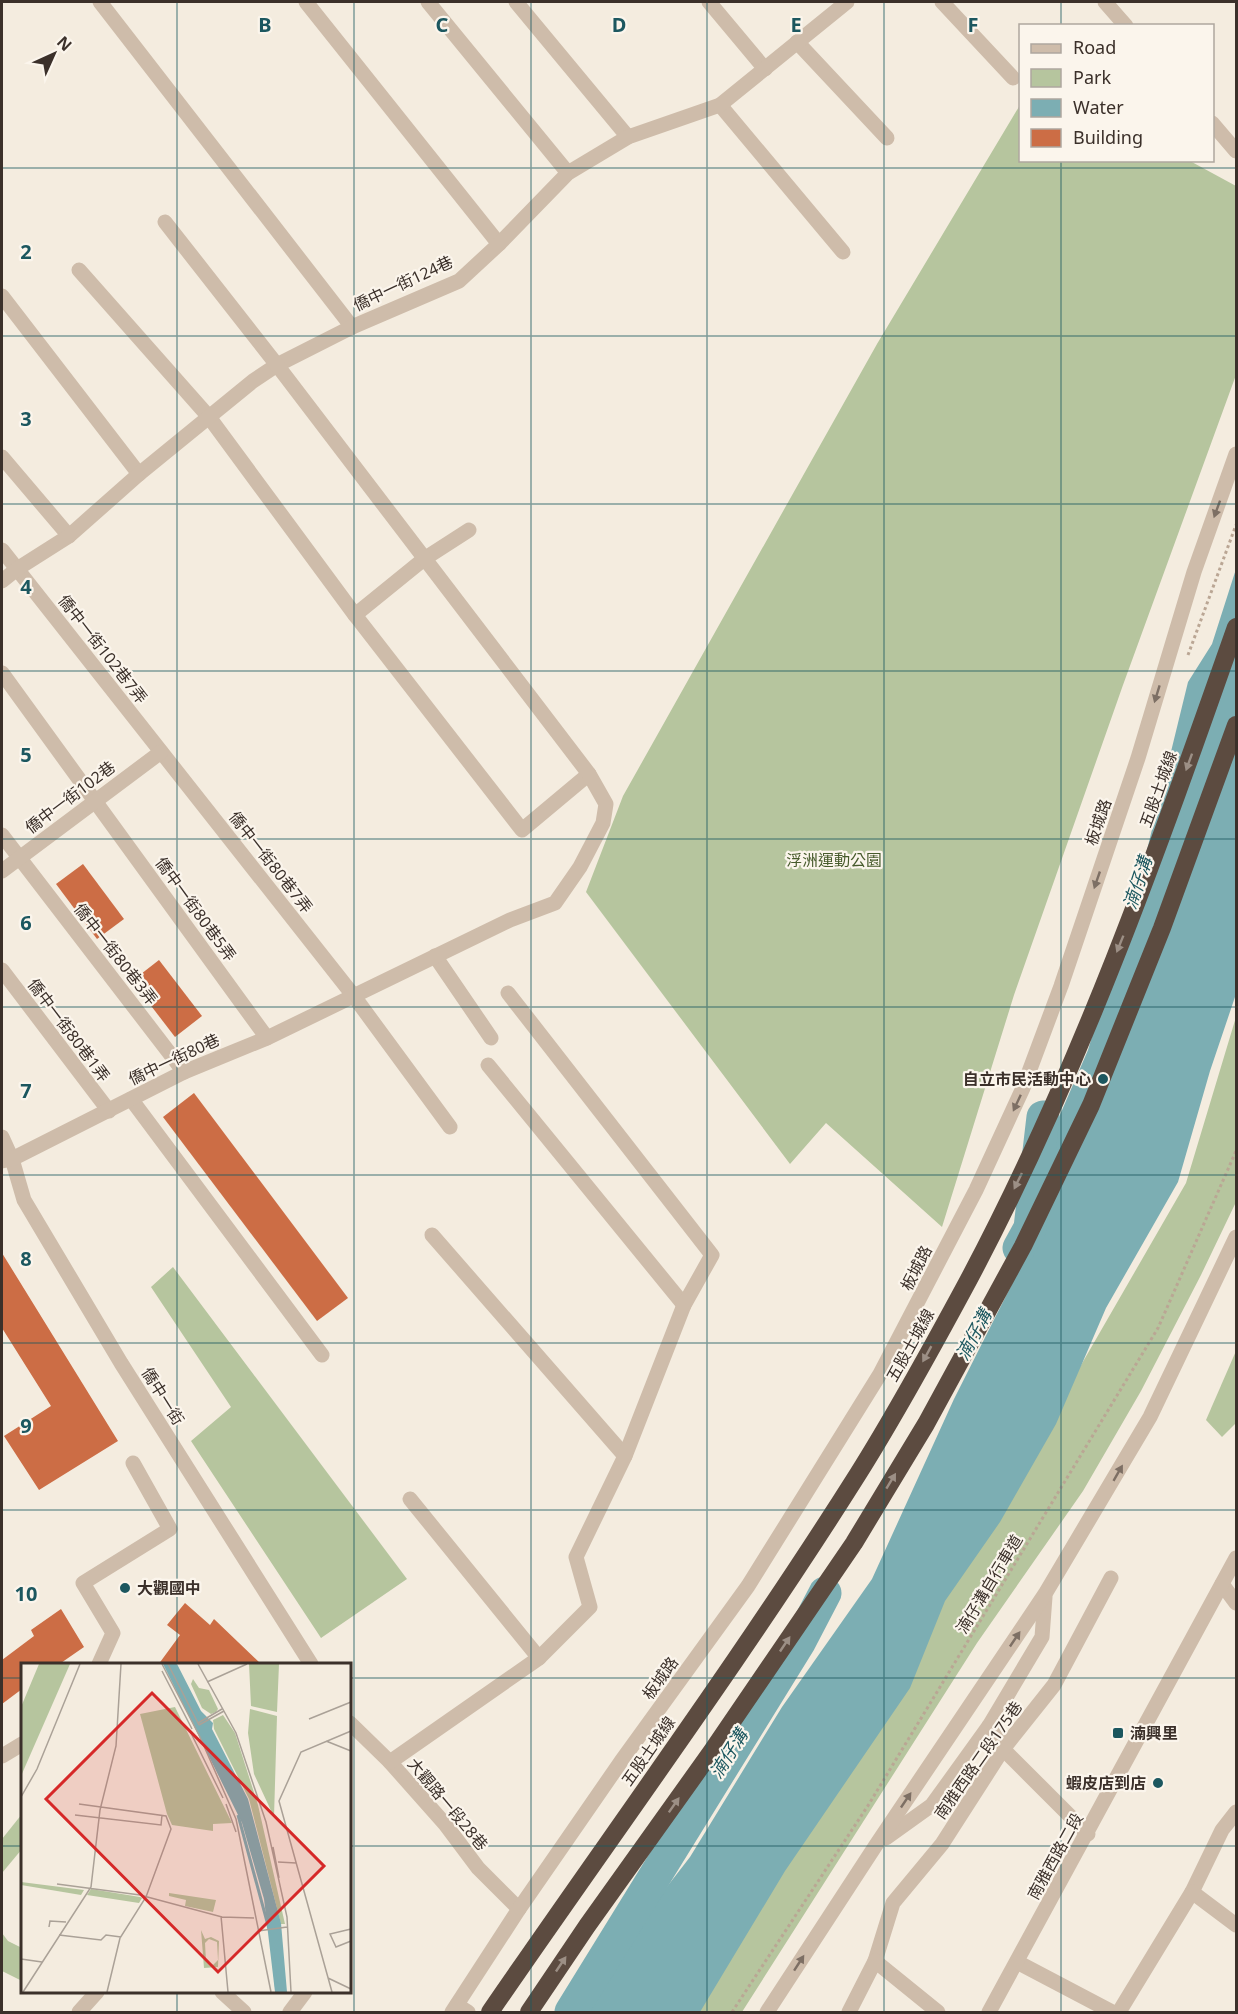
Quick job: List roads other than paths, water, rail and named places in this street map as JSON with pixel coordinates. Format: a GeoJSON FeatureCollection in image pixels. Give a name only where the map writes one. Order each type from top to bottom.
{"type":"FeatureCollection","features":[{"type":"Feature","properties":{"kind":"highway","name":"五股土城線"},"geometry":{"type":"LineString","coordinates":[[490,2013],[708,1698],[852,1483],[903,1398],[968,1281],[1044,1128],[1120,946],[1236,627]]}},
{"type":"Feature","properties":{"kind":"highway"},"geometry":{"type":"LineString","coordinates":[[529,2013],[854,1543],[932,1413],[1023,1246],[1091,1105],[1162,928],[1236,725]]}},
{"type":"Feature","properties":{"kind":"street"},"geometry":{"type":"LineString","coordinates":[[100,2],[352,327]]}},
{"type":"Feature","properties":{"kind":"street"},"geometry":{"type":"LineString","coordinates":[[306,2],[499,244]]}},
{"type":"Feature","properties":{"kind":"street"},"geometry":{"type":"LineString","coordinates":[[428,2],[568,173]]}},
{"type":"Feature","properties":{"kind":"street"},"geometry":{"type":"LineString","coordinates":[[516,2],[628,137]]}},
{"type":"Feature","properties":{"kind":"street"},"geometry":{"type":"LineString","coordinates":[[709,2],[765,69]]}},
{"type":"Feature","properties":{"kind":"street","name":"僑中一街124巷"},"geometry":{"type":"LineString","coordinates":[[2,581],[69,536],[139,474],[277,365],[352,327],[459,281],[499,244],[568,173],[628,137],[720,105],[847,2]]}},
{"type":"Feature","properties":{"kind":"street"},"geometry":{"type":"LineString","coordinates":[[942,2],[1013,78]]}},
{"type":"Feature","properties":{"kind":"street"},"geometry":{"type":"LineString","coordinates":[[1105,2],[1124,24]]}},
{"type":"Feature","properties":{"kind":"street"},"geometry":{"type":"LineString","coordinates":[[797,42],[887,138]]}},
{"type":"Feature","properties":{"kind":"street"},"geometry":{"type":"LineString","coordinates":[[720,105],[843,252]]}},
{"type":"Feature","properties":{"kind":"street"},"geometry":{"type":"LineString","coordinates":[[1214,125],[1236,151]]}},
{"type":"Feature","properties":{"kind":"street","name":"僑中一街80巷"},"geometry":{"type":"LineString","coordinates":[[7,1160],[184,1072],[267,1038],[510,920],[555,903],[580,867],[603,823],[606,804],[589,774],[165,222]]}},
{"type":"Feature","properties":{"kind":"street"},"geometry":{"type":"LineString","coordinates":[[79,270],[209,417],[355,615],[522,830],[589,774]]}},
{"type":"Feature","properties":{"kind":"street"},"geometry":{"type":"LineString","coordinates":[[2,296],[139,474]]}},
{"type":"Feature","properties":{"kind":"street","name":"板城路"},"geometry":{"type":"LineString","coordinates":[[459,2010],[519,1909],[622,1760],[748,1586],[880,1374],[976,1190],[1023,1088],[1061,986],[1138,758],[1194,572],[1236,454]]}},
{"type":"Feature","properties":{"kind":"street"},"geometry":{"type":"LineString","coordinates":[[2,457],[69,536]]}},
{"type":"Feature","properties":{"kind":"street"},"geometry":{"type":"LineString","coordinates":[[355,615],[424,559],[469,530]]}},
{"type":"Feature","properties":{"kind":"street","name":"僑中一街102巷7弄"},"geometry":{"type":"LineString","coordinates":[[2,550],[161,752]]}},
{"type":"Feature","properties":{"kind":"street","name":"僑中一街80巷5弄"},"geometry":{"type":"LineString","coordinates":[[2,673],[267,1038]]}},
{"type":"Feature","properties":{"kind":"street","name":"僑中一街102巷"},"geometry":{"type":"LineString","coordinates":[[2,871],[161,752]]}},
{"type":"Feature","properties":{"kind":"street","name":"僑中一街80巷7弄"},"geometry":{"type":"LineString","coordinates":[[161,752],[353,995],[450,1127]]}},
{"type":"Feature","properties":{"kind":"street","name":"僑中一街80巷3弄"},"geometry":{"type":"LineString","coordinates":[[2,835],[184,1072]]}},
{"type":"Feature","properties":{"kind":"street"},"geometry":{"type":"LineString","coordinates":[[435,956],[490,1038]]}},
{"type":"Feature","properties":{"kind":"street","name":"僑中一街80巷1弄"},"geometry":{"type":"LineString","coordinates":[[2,970],[109,1111]]}},
{"type":"Feature","properties":{"kind":"street"},"geometry":{"type":"LineString","coordinates":[[390,1762],[539,1658],[590,1607],[576,1557],[625,1456],[684,1305],[712,1256],[508,993]]}},
{"type":"Feature","properties":{"kind":"street"},"geometry":{"type":"LineString","coordinates":[[488,1065],[684,1305]]}},
{"type":"Feature","properties":{"kind":"street"},"geometry":{"type":"LineString","coordinates":[[131,1099],[322,1354]]}},
{"type":"Feature","properties":{"kind":"street","name":"僑中一街"},"geometry":{"type":"LineString","coordinates":[[2,1137],[7,1160],[24,1200],[133,1382],[310,1663]]}},
{"type":"Feature","properties":{"kind":"street"},"geometry":{"type":"LineString","coordinates":[[432,1235],[625,1456]]}},
{"type":"Feature","properties":{"kind":"street"},"geometry":{"type":"LineString","coordinates":[[767,2013],[876,1845],[1045,1594],[1150,1417],[1236,1237]]}},
{"type":"Feature","properties":{"kind":"street"},"geometry":{"type":"LineString","coordinates":[[100,1663],[112,1633],[83,1583],[170,1529],[133,1463]]}},
{"type":"Feature","properties":{"kind":"street"},"geometry":{"type":"LineString","coordinates":[[410,1499],[539,1658]]}},
{"type":"Feature","properties":{"kind":"street","name":"南雅西路二段"},"geometry":{"type":"LineString","coordinates":[[989,2013],[1236,1558]]}},
{"type":"Feature","properties":{"kind":"street","name":"南雅西路二段175巷"},"geometry":{"type":"LineString","coordinates":[[849,2013],[875,1961],[893,1903],[942,1844],[1003,1749],[1054,1685],[1111,1578]]}},
{"type":"Feature","properties":{"kind":"street"},"geometry":{"type":"LineString","coordinates":[[1222,1584],[1236,1603]]}},
{"type":"Feature","properties":{"kind":"street"},"geometry":{"type":"LineString","coordinates":[[876,1845],[932,1805],[989,1726],[1042,1637],[1045,1594]]}},
{"type":"Feature","properties":{"kind":"street","name":"大觀路一段28巷"},"geometry":{"type":"LineString","coordinates":[[351,1724],[390,1762],[445,1824],[478,1868],[519,1909]]}},
{"type":"Feature","properties":{"kind":"street"},"geometry":{"type":"LineString","coordinates":[[989,1726],[1003,1749],[1088,1834]]}},
{"type":"Feature","properties":{"kind":"street"},"geometry":{"type":"LineString","coordinates":[[2,1756],[21,1745]]}},
{"type":"Feature","properties":{"kind":"street"},"geometry":{"type":"LineString","coordinates":[[1119,2013],[1192,1892],[1222,1830],[1236,1812]]}},
{"type":"Feature","properties":{"kind":"street"},"geometry":{"type":"LineString","coordinates":[[1192,1892],[1236,1925]]}},
{"type":"Feature","properties":{"kind":"street"},"geometry":{"type":"LineString","coordinates":[[875,1961],[938,2013]]}},
{"type":"Feature","properties":{"kind":"street"},"geometry":{"type":"LineString","coordinates":[[1017,1962],[1112,2013]]}},
{"type":"Feature","properties":{"kind":"street"},"geometry":{"type":"LineString","coordinates":[[80,2013],[96,1993]]}},
{"type":"Feature","properties":{"kind":"street"},"geometry":{"type":"LineString","coordinates":[[223,1993],[244,2013]]}},
{"type":"Feature","properties":{"kind":"street"},"geometry":{"type":"LineString","coordinates":[[290,2013],[304,1993]]}},
{"type":"Feature","properties":{"kind":"water"},"geometry":{"type":"Polygon","coordinates":[[[1236,569],[1236,994],[1210,1071],[1178,1182],[1106,1308],[1056,1424],[1000,1522],[945,1601],[910,1688],[785,1871],[700,2012],[572,2012],[690,1857],[782,1707],[872,1579],[954,1399],[1011,1286],[1053,1131],[1088,1050],[1147,850],[1188,682],[1212,644],[1236,569]]]}},
{"type":"Feature","properties":{"kind":"waterway","name":"湳仔溝"},"geometry":{"type":"LineString","coordinates":[[1019,1248],[1030,1228],[1043,1117]]}},
{"type":"Feature","properties":{"kind":"waterway","name":"湳仔溝"},"geometry":{"type":"LineString","coordinates":[[571,2012],[800,1641],[825,1593]]}},
{"type":"Feature","properties":{"kind":"place","name":"自立市民活動中心"},"geometry":{"type":"Point","coordinates":[1103,1079]}},
{"type":"Feature","properties":{"kind":"place","name":"大觀國中"},"geometry":{"type":"Point","coordinates":[125,1588]}},
{"type":"Feature","properties":{"kind":"place","name":"湳興里"},"geometry":{"type":"Point","coordinates":[1118,1733]}},
{"type":"Feature","properties":{"kind":"place","name":"蝦皮店到店"},"geometry":{"type":"Point","coordinates":[1158,1783]}},
{"type":"Feature","properties":{"kind":"park label","name":"浮洲運動公園"},"geometry":{"type":"Point","coordinates":[834,860]}}]}
